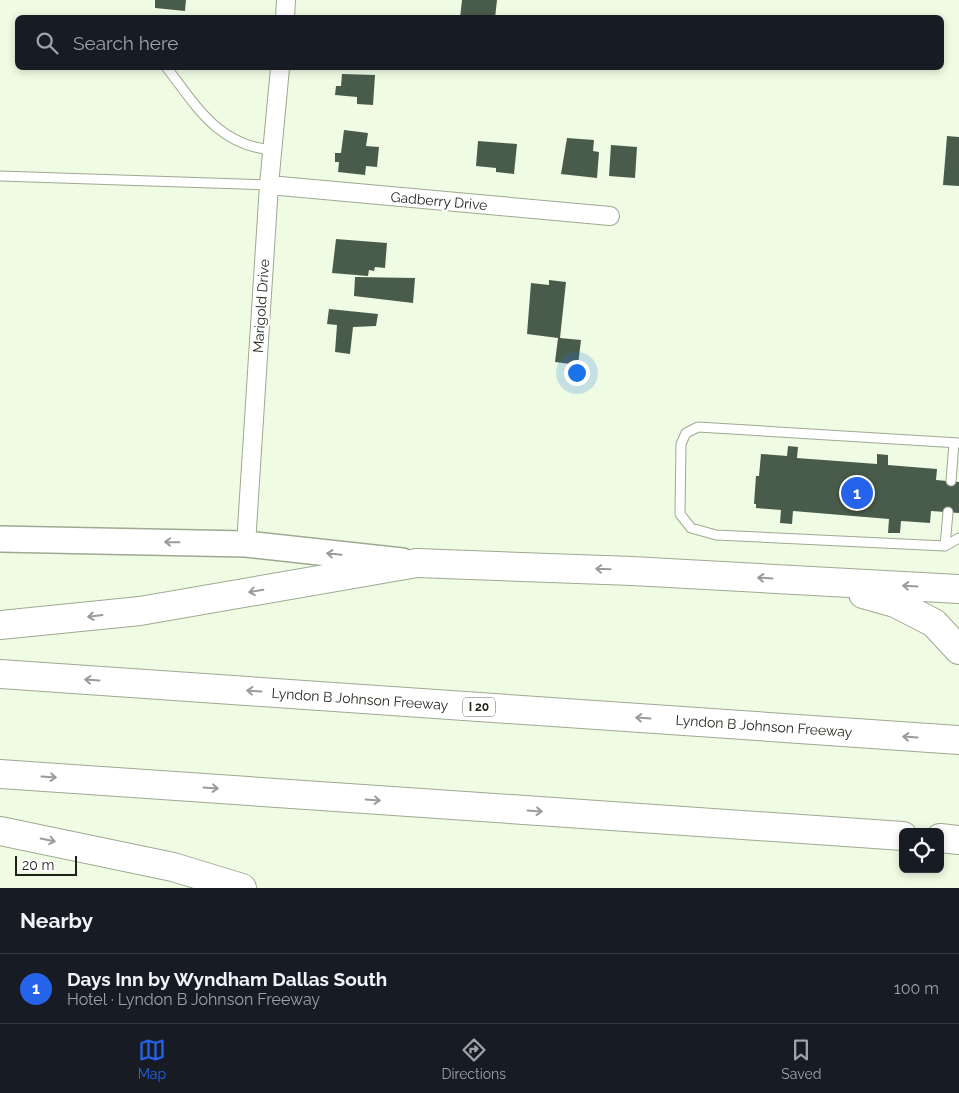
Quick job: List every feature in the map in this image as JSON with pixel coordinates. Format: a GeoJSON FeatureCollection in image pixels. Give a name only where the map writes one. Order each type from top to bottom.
{"type":"FeatureCollection","features":[{"type":"Feature","properties":{"kind":"main road"},"geometry":{"type":"LineString","coordinates":[[0,538],[246,544],[417,563],[632,570],[959,589]]}},
{"type":"Feature","properties":{"kind":"main road"},"geometry":{"type":"LineString","coordinates":[[0,625],[140,610],[417,563]]}},
{"type":"Feature","properties":{"kind":"main road"},"geometry":{"type":"LineString","coordinates":[[814,581],[895,603],[934,623],[959,650]]}},
{"type":"Feature","properties":{"kind":"main road","name":"Lyndon B Johnson Freeway"},"geometry":{"type":"LineString","coordinates":[[0,674],[959,740]]}},
{"type":"Feature","properties":{"kind":"main road"},"geometry":{"type":"LineString","coordinates":[[0,774],[899,836]]}},
{"type":"Feature","properties":{"kind":"main road"},"geometry":{"type":"LineString","coordinates":[[0,832],[173,867],[242,888]]}},
{"type":"Feature","properties":{"kind":"main road"},"geometry":{"type":"LineString","coordinates":[[944,838],[959,840]]}},
{"type":"Feature","properties":{"kind":"street"},"geometry":{"type":"LineString","coordinates":[[285,15],[286,0]]}},
{"type":"Feature","properties":{"kind":"street","name":"Marigold Drive"},"geometry":{"type":"LineString","coordinates":[[246,544],[269,185],[280,70]]}},
{"type":"Feature","properties":{"kind":"street","name":"Gadberry Drive"},"geometry":{"type":"LineString","coordinates":[[269,185],[610,216]]}},
{"type":"Feature","properties":{"kind":"lane"},"geometry":{"type":"LineString","coordinates":[[169,70],[205,118],[222,132],[256,149],[272,150]]}},
{"type":"Feature","properties":{"kind":"lane"},"geometry":{"type":"LineString","coordinates":[[0,176],[269,185]]}},
{"type":"Feature","properties":{"kind":"lane"},"geometry":{"type":"LineString","coordinates":[[951,481],[956,443],[698,428],[686,433],[681,444],[680,514],[691,528],[716,535],[946,546],[959,538]]}},
{"type":"Feature","properties":{"kind":"lane"},"geometry":{"type":"LineString","coordinates":[[946,546],[948,512]]}},
{"type":"Feature","properties":{"kind":"building"},"geometry":{"type":"Polygon","coordinates":[[[155,0],[186,0],[185,11],[155,8],[155,0]]]}},
{"type":"Feature","properties":{"kind":"building"},"geometry":{"type":"Polygon","coordinates":[[[462,0],[497,0],[495,15],[460,15],[462,0]]]}},
{"type":"Feature","properties":{"kind":"building"},"geometry":{"type":"Polygon","coordinates":[[[342,74],[375,75],[373,105],[357,104],[357,97],[335,95],[336,86],[341,86],[342,74]]]}},
{"type":"Feature","properties":{"kind":"building"},"geometry":{"type":"Polygon","coordinates":[[[344,130],[368,133],[366,146],[379,147],[377,167],[366,166],[365,175],[338,172],[339,162],[335,162],[335,153],[341,153],[344,130]]]}},
{"type":"Feature","properties":{"kind":"building"},"geometry":{"type":"Polygon","coordinates":[[[947,136],[959,137],[959,186],[943,185],[947,136]]]}},
{"type":"Feature","properties":{"kind":"building"},"geometry":{"type":"Polygon","coordinates":[[[567,138],[594,140],[593,151],[599,152],[597,178],[561,174],[567,138]]]}},
{"type":"Feature","properties":{"kind":"building"},"geometry":{"type":"Polygon","coordinates":[[[478,141],[517,144],[514,174],[496,172],[496,168],[476,166],[478,141]]]}},
{"type":"Feature","properties":{"kind":"building"},"geometry":{"type":"Polygon","coordinates":[[[611,145],[637,147],[635,178],[609,176],[611,145]]]}},
{"type":"Feature","properties":{"kind":"building"},"geometry":{"type":"Polygon","coordinates":[[[336,239],[387,243],[385,268],[375,267],[374,271],[369,270],[368,276],[332,273],[336,239]]]}},
{"type":"Feature","properties":{"kind":"building"},"geometry":{"type":"Polygon","coordinates":[[[355,277],[415,278],[413,303],[354,296],[355,277]]]}},
{"type":"Feature","properties":{"kind":"building"},"geometry":{"type":"Polygon","coordinates":[[[549,280],[566,282],[560,338],[581,340],[578,365],[555,362],[558,338],[527,334],[531,283],[549,285],[549,280]]]}},
{"type":"Feature","properties":{"kind":"building"},"geometry":{"type":"Polygon","coordinates":[[[329,309],[378,314],[376,326],[353,327],[350,354],[335,352],[337,325],[327,324],[329,309]]]}},
{"type":"Feature","properties":{"kind":"building"},"geometry":{"type":"Polygon","coordinates":[[[788,446],[798,447],[797,458],[877,464],[877,454],[888,455],[888,465],[937,469],[936,480],[959,482],[959,513],[931,511],[930,523],[901,521],[900,533],[888,533],[889,519],[793,511],[792,524],[780,523],[781,510],[756,508],[756,504],[754,504],[756,476],[759,476],[761,454],[787,456],[788,446]]]}},
{"type":"Feature","properties":{"kind":"place","name":"Days Inn by Wyndham Dallas South"},"geometry":{"type":"Point","coordinates":[857,493]}}]}
